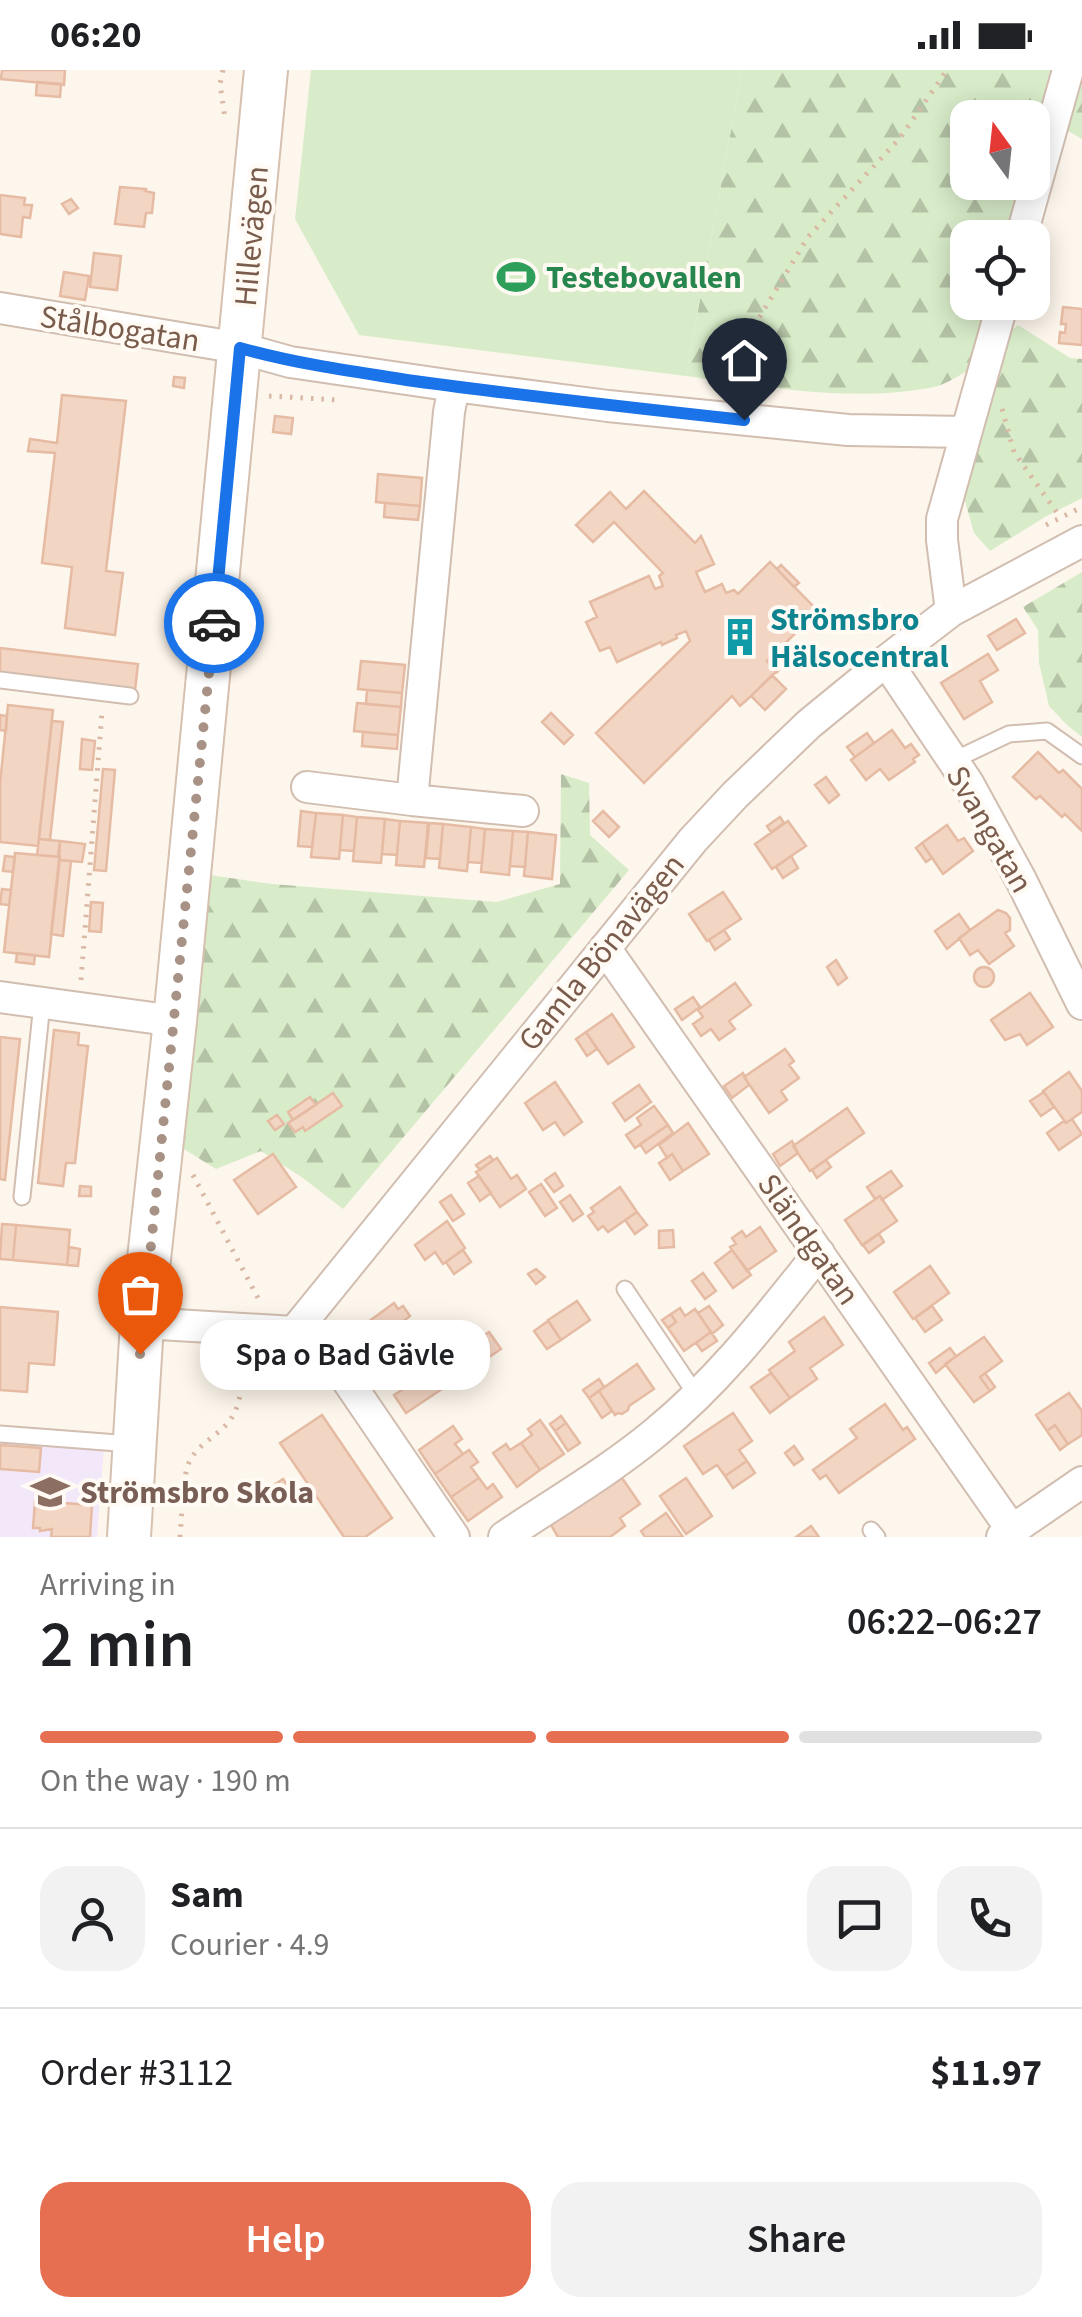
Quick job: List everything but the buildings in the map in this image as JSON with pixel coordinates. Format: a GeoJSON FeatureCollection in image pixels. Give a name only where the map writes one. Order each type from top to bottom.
{"type":"FeatureCollection","features":[{"type":"Feature","properties":{"kind":"street","name":"Hillevägen"},"geometry":{"type":"LineString","coordinates":[[129,1537],[142,1324],[175,1021],[266,70]]}},
{"type":"Feature","properties":{"kind":"street"},"geometry":{"type":"LineString","coordinates":[[1026,220],[1068,70]]}},
{"type":"Feature","properties":{"kind":"street","name":"Stålbogatan"},"geometry":{"type":"LineString","coordinates":[[0,308],[240,348],[290,362],[608,406],[848,430],[966,432]]}},
{"type":"Feature","properties":{"kind":"street"},"geometry":{"type":"LineString","coordinates":[[951,611],[942,518],[998,320]]}},
{"type":"Feature","properties":{"kind":"street"},"geometry":{"type":"LineString","coordinates":[[412,800],[454,386]]}},
{"type":"Feature","properties":{"kind":"street","name":"Gamla Bönavägen"},"geometry":{"type":"LineString","coordinates":[[294,1332],[692,840],[735,795],[809,724],[951,611],[1082,541]]}},
{"type":"Feature","properties":{"kind":"street","name":"Svangatan"},"geometry":{"type":"LineString","coordinates":[[886,661],[968,784],[1080,992]]}},
{"type":"Feature","properties":{"kind":"street"},"geometry":{"type":"LineString","coordinates":[[308,787],[523,812]]}},
{"type":"Feature","properties":{"kind":"street","name":"Sländgatan"},"geometry":{"type":"LineString","coordinates":[[605,948],[818,1252],[1007,1534]]}},
{"type":"Feature","properties":{"kind":"street"},"geometry":{"type":"LineString","coordinates":[[0,997],[175,1021]]}},
{"type":"Feature","properties":{"kind":"street"},"geometry":{"type":"LineString","coordinates":[[504,1537],[630,1452],[697,1396],[746,1344],[818,1252]]}},
{"type":"Feature","properties":{"kind":"street"},"geometry":{"type":"LineString","coordinates":[[142,1324],[258,1319],[294,1332],[342,1374],[454,1537]]}},
{"type":"Feature","properties":{"kind":"street"},"geometry":{"type":"LineString","coordinates":[[1007,1534],[1082,1482]]}},
{"type":"Feature","properties":{"kind":"lane"},"geometry":{"type":"LineString","coordinates":[[0,680],[130,696]]}},
{"type":"Feature","properties":{"kind":"lane"},"geometry":{"type":"LineString","coordinates":[[952,761],[1009,734],[1047,731],[1082,756]]}},
{"type":"Feature","properties":{"kind":"lane"},"geometry":{"type":"LineString","coordinates":[[22,1198],[42,1003]]}},
{"type":"Feature","properties":{"kind":"lane"},"geometry":{"type":"LineString","coordinates":[[625,1288],[697,1396]]}},
{"type":"Feature","properties":{"kind":"lane"},"geometry":{"type":"LineString","coordinates":[[0,1434],[134,1444]]}},
{"type":"Feature","properties":{"kind":"path"},"geometry":{"type":"LineString","coordinates":[[709,416],[712,397],[808,236],[900,138],[947,70]]}},
{"type":"Feature","properties":{"kind":"path"},"geometry":{"type":"LineString","coordinates":[[79,1008],[104,694]]}},
{"type":"Feature","properties":{"kind":"path"},"geometry":{"type":"LineString","coordinates":[[180,1537],[188,1464],[232,1418],[242,1386],[243,1345],[258,1319],[193,1176]]}},
{"type":"Feature","properties":{"kind":"shaded area","name":"Strömsbro Skola"},"geometry":{"type":"Polygon","coordinates":[[[0,1441],[104,1448],[97,1537],[0,1537],[0,1441]]]}},
{"type":"Feature","properties":{"kind":"green space","name":"Testebovallen"},"geometry":{"type":"Polygon","coordinates":[[[311,70],[742,70],[686,376],[359,335],[295,219],[311,70]]]}},
{"type":"Feature","properties":{"kind":"green space"},"geometry":{"type":"Polygon","coordinates":[[[742,70],[1051,70],[1042,100],[950,100],[950,200],[1017,200],[1012,220],[950,220],[950,320],[984,320],[969,370],[934,387],[872,394],[810,392],[686,376],[742,70]]]}},
{"type":"Feature","properties":{"kind":"green space"},"geometry":{"type":"Polygon","coordinates":[[[1082,70],[1082,139],[1063,128],[1082,70]]]}},
{"type":"Feature","properties":{"kind":"green space"},"geometry":{"type":"Polygon","coordinates":[[[1018,325],[1070,358],[1082,359],[1082,498],[990,551],[974,533],[963,494],[999,341],[1018,325]]]}},
{"type":"Feature","properties":{"kind":"green space"},"geometry":{"type":"Polygon","coordinates":[[[1082,572],[1082,737],[1049,706],[1039,663],[1038,630],[1023,607],[1082,572]]]}},
{"type":"Feature","properties":{"kind":"green space"},"geometry":{"type":"Polygon","coordinates":[[[561,774],[589,783],[590,835],[629,870],[343,1209],[261,1151],[216,1169],[179,1146],[210,875],[272,884],[497,902],[560,884],[561,774]]]}},
{"type":"Feature","properties":{"kind":"way so far"},"geometry":{"type":"LineString","coordinates":[[140,1354],[214,623]]}},
{"type":"Feature","properties":{"kind":"place","name":"Testebovallen"},"geometry":{"type":"Point","coordinates":[516,277]}},
{"type":"Feature","properties":{"kind":"place","name":"Strömsbro Hälsocentral"},"geometry":{"type":"Point","coordinates":[740,637]}},
{"type":"Feature","properties":{"kind":"place","name":"Spa o Bad Gävle"},"geometry":{"type":"Point","coordinates":[140,1354]}},
{"type":"Feature","properties":{"kind":"place","name":"Strömsbro Skola"},"geometry":{"type":"Point","coordinates":[50,1492]}},
{"type":"Feature","properties":{"kind":"route"},"geometry":{"type":"LineString","coordinates":[[214,623],[240,348],[290,362],[454,386],[744,420]]}}]}
